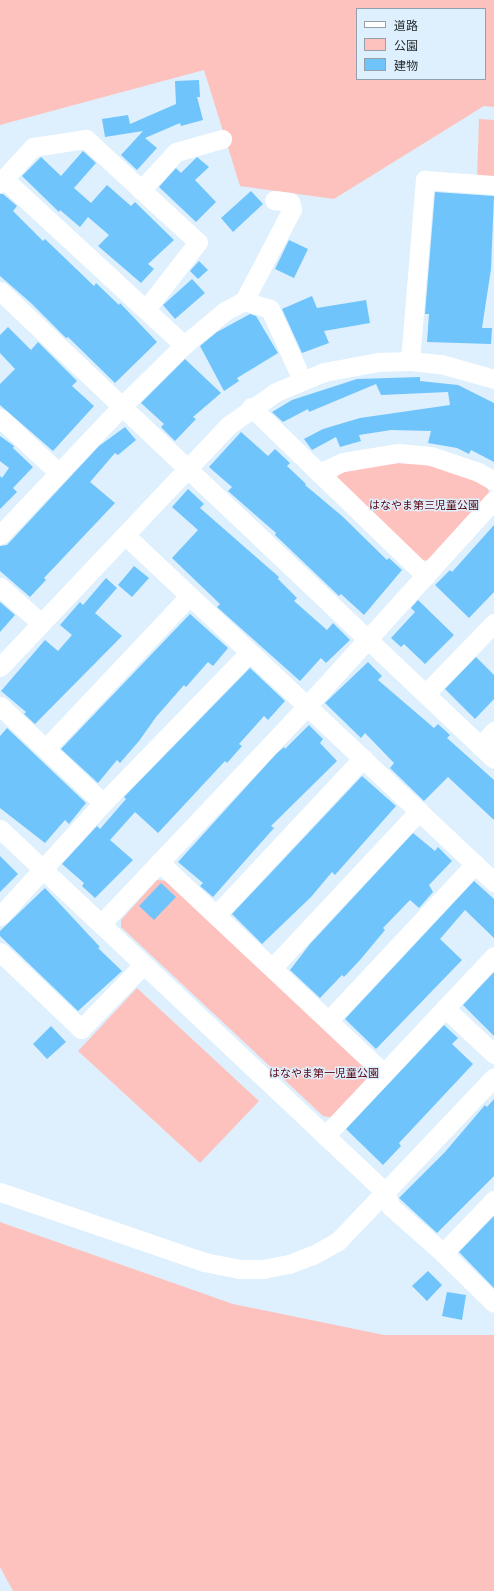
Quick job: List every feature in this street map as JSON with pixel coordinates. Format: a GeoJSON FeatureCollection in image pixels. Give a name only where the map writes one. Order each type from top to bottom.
{"type":"FeatureCollection","features":[{"type":"Feature","properties":{"kind":"street"},"geometry":{"type":"LineString","coordinates":[[146,309],[198,242],[86,139],[33,147],[2,181],[146,309],[184,345]]}},
{"type":"Feature","properties":{"kind":"street"},"geometry":{"type":"LineString","coordinates":[[141,190],[176,152],[222,139]]}},
{"type":"Feature","properties":{"kind":"street"},"geometry":{"type":"LineString","coordinates":[[410,361],[426,180],[494,186]]}},
{"type":"Feature","properties":{"kind":"street"},"geometry":{"type":"LineString","coordinates":[[0,535],[58,472],[184,345],[225,311],[244,301],[292,209],[290,202],[274,200]]}},
{"type":"Feature","properties":{"kind":"street"},"geometry":{"type":"LineString","coordinates":[[0,291],[494,759]]}},
{"type":"Feature","properties":{"kind":"street"},"geometry":{"type":"LineString","coordinates":[[244,301],[270,309],[302,380]]}},
{"type":"Feature","properties":{"kind":"street"},"geometry":{"type":"LineString","coordinates":[[0,666],[229,425],[251,407],[302,380],[350,366],[410,361],[441,364],[494,379]]}},
{"type":"Feature","properties":{"kind":"street"},"geometry":{"type":"LineString","coordinates":[[251,407],[426,576]]}},
{"type":"Feature","properties":{"kind":"street"},"geometry":{"type":"LineString","coordinates":[[0,419],[58,472]]}},
{"type":"Feature","properties":{"kind":"street"},"geometry":{"type":"LineString","coordinates":[[319,473],[343,462],[398,453],[431,456],[478,472],[494,481]]}},
{"type":"Feature","properties":{"kind":"street"},"geometry":{"type":"LineString","coordinates":[[101,924],[307,706],[494,500]]}},
{"type":"Feature","properties":{"kind":"street"},"geometry":{"type":"LineString","coordinates":[[125,535],[249,654],[363,758],[494,882]]}},
{"type":"Feature","properties":{"kind":"street"},"geometry":{"type":"LineString","coordinates":[[0,587],[41,623]]}},
{"type":"Feature","properties":{"kind":"street"},"geometry":{"type":"LineString","coordinates":[[46,748],[190,596]]}},
{"type":"Feature","properties":{"kind":"street"},"geometry":{"type":"LineString","coordinates":[[426,693],[494,623]]}},
{"type":"Feature","properties":{"kind":"street"},"geometry":{"type":"LineString","coordinates":[[0,916],[103,803],[249,654]]}},
{"type":"Feature","properties":{"kind":"street"},"geometry":{"type":"LineString","coordinates":[[0,706],[103,803]]}},
{"type":"Feature","properties":{"kind":"street"},"geometry":{"type":"LineString","coordinates":[[480,746],[494,731]]}},
{"type":"Feature","properties":{"kind":"street"},"geometry":{"type":"LineString","coordinates":[[216,915],[363,758]]}},
{"type":"Feature","properties":{"kind":"street"},"geometry":{"type":"LineString","coordinates":[[273,967],[419,812]]}},
{"type":"Feature","properties":{"kind":"street"},"geometry":{"type":"LineString","coordinates":[[0,829],[385,1192],[391,1207],[444,1253],[494,1303]]}},
{"type":"Feature","properties":{"kind":"street"},"geometry":{"type":"LineString","coordinates":[[159,862],[273,967],[384,1073]]}},
{"type":"Feature","properties":{"kind":"street"},"geometry":{"type":"LineString","coordinates":[[328,1020],[475,864]]}},
{"type":"Feature","properties":{"kind":"street"},"geometry":{"type":"LineString","coordinates":[[0,952],[81,1029],[143,965]]}},
{"type":"Feature","properties":{"kind":"street"},"geometry":{"type":"LineString","coordinates":[[325,1136],[494,956]]}},
{"type":"Feature","properties":{"kind":"street"},"geometry":{"type":"LineString","coordinates":[[446,1008],[494,1054]]}},
{"type":"Feature","properties":{"kind":"street"},"geometry":{"type":"LineString","coordinates":[[0,1192],[204,1262],[240,1269],[263,1269],[289,1264],[313,1255],[338,1241],[494,1077]]}},
{"type":"Feature","properties":{"kind":"street"},"geometry":{"type":"LineString","coordinates":[[444,1253],[494,1200]]}},
{"type":"Feature","properties":{"kind":"green space"},"geometry":{"type":"Polygon","coordinates":[[[0,0],[494,0],[494,107],[484,106],[334,199],[240,186],[204,70],[0,125],[0,0]]]}},
{"type":"Feature","properties":{"kind":"green space"},"geometry":{"type":"Polygon","coordinates":[[[479,119],[494,120],[494,178],[477,177],[479,119]]]}},
{"type":"Feature","properties":{"kind":"green space","name":"はなやま第三児童公園"},"geometry":{"type":"Polygon","coordinates":[[[408,458],[448,467],[487,487],[490,495],[431,559],[422,561],[336,479],[343,469],[408,458]]]}},
{"type":"Feature","properties":{"kind":"green space","name":"はなやま第一児童公園"},"geometry":{"type":"Polygon","coordinates":[[[157,880],[168,881],[370,1070],[369,1079],[333,1118],[323,1116],[121,927],[121,920],[157,880]]]}},
{"type":"Feature","properties":{"kind":"green space"},"geometry":{"type":"Polygon","coordinates":[[[137,988],[259,1101],[200,1163],[78,1051],[137,988]]]}},
{"type":"Feature","properties":{"kind":"green space"},"geometry":{"type":"Polygon","coordinates":[[[0,1222],[233,1304],[384,1335],[494,1335],[494,1591],[13,1591],[0,1567],[0,1222]]]}},
{"type":"Feature","properties":{"kind":"building"},"geometry":{"type":"Polygon","coordinates":[[[199,80],[200,97],[197,97],[203,120],[181,126],[180,123],[145,138],[157,148],[137,170],[121,155],[143,131],[105,137],[102,119],[128,115],[130,124],[176,104],[175,81],[199,80]]]}},
{"type":"Feature","properties":{"kind":"building"},"geometry":{"type":"Polygon","coordinates":[[[83,151],[96,163],[74,188],[91,203],[107,185],[131,206],[135,202],[174,240],[148,264],[154,269],[141,283],[98,246],[109,235],[88,217],[80,227],[60,210],[59,212],[22,176],[41,157],[61,176],[83,151]]]}},
{"type":"Feature","properties":{"kind":"building"},"geometry":{"type":"Polygon","coordinates":[[[197,157],[209,167],[195,180],[216,202],[196,222],[159,187],[176,168],[181,173],[197,157]]]}},
{"type":"Feature","properties":{"kind":"building"},"geometry":{"type":"Polygon","coordinates":[[[251,191],[263,204],[233,232],[221,218],[251,191]]]}},
{"type":"Feature","properties":{"kind":"building"},"geometry":{"type":"Polygon","coordinates":[[[435,192],[494,196],[491,269],[482,328],[492,328],[491,344],[427,342],[429,314],[425,314],[435,192]]]}},
{"type":"Feature","properties":{"kind":"building"},"geometry":{"type":"Polygon","coordinates":[[[0,194],[3,194],[17,206],[13,211],[43,241],[45,239],[94,286],[96,283],[119,305],[120,303],[157,342],[115,383],[68,337],[66,338],[31,303],[0,276],[0,194]]]}},
{"type":"Feature","properties":{"kind":"building"},"geometry":{"type":"Polygon","coordinates":[[[289,240],[308,249],[294,278],[275,269],[289,240]]]}},
{"type":"Feature","properties":{"kind":"building"},"geometry":{"type":"Polygon","coordinates":[[[199,261],[208,270],[198,279],[190,271],[199,261]]]}},
{"type":"Feature","properties":{"kind":"building"},"geometry":{"type":"Polygon","coordinates":[[[192,279],[205,293],[175,319],[163,305],[192,279]]]}},
{"type":"Feature","properties":{"kind":"building"},"geometry":{"type":"Polygon","coordinates":[[[312,296],[317,308],[366,300],[370,323],[324,331],[329,343],[302,353],[282,309],[312,296]]]}},
{"type":"Feature","properties":{"kind":"building"},"geometry":{"type":"Polygon","coordinates":[[[250,314],[256,316],[278,353],[237,378],[239,381],[224,391],[200,346],[217,332],[250,314]]]}},
{"type":"Feature","properties":{"kind":"building"},"geometry":{"type":"Polygon","coordinates":[[[8,327],[31,350],[38,342],[77,381],[72,386],[94,406],[53,451],[0,405],[0,384],[15,369],[0,353],[0,335],[8,327]]]}},
{"type":"Feature","properties":{"kind":"building"},"geometry":{"type":"Polygon","coordinates":[[[185,359],[221,393],[193,417],[196,419],[175,441],[161,427],[164,424],[141,403],[185,359]]]}},
{"type":"Feature","properties":{"kind":"building"},"geometry":{"type":"Polygon","coordinates":[[[420,377],[420,381],[458,385],[494,403],[494,462],[471,450],[469,454],[457,448],[428,443],[431,431],[391,430],[359,435],[361,441],[340,447],[336,437],[312,450],[304,439],[323,429],[360,418],[450,405],[448,392],[381,395],[376,384],[309,412],[308,409],[283,422],[272,412],[292,400],[357,379],[420,377]]]}},
{"type":"Feature","properties":{"kind":"building"},"geometry":{"type":"Polygon","coordinates":[[[125,427],[136,440],[118,455],[115,453],[90,482],[115,503],[44,578],[46,580],[30,597],[0,571],[0,546],[7,545],[99,446],[125,427]]]}},
{"type":"Feature","properties":{"kind":"building"},"geometry":{"type":"Polygon","coordinates":[[[241,432],[268,456],[275,449],[290,463],[287,466],[306,484],[305,485],[342,516],[387,560],[389,558],[402,570],[364,615],[341,594],[339,596],[275,535],[276,533],[228,491],[232,487],[209,467],[241,432]]]}},
{"type":"Feature","properties":{"kind":"building"},"geometry":{"type":"Polygon","coordinates":[[[0,436],[14,446],[13,448],[33,467],[13,488],[17,492],[0,509],[0,476],[2,478],[9,468],[0,461],[0,436]]]}},
{"type":"Feature","properties":{"kind":"building"},"geometry":{"type":"Polygon","coordinates":[[[188,489],[204,504],[200,508],[279,577],[278,579],[297,598],[294,601],[327,630],[333,623],[350,640],[326,663],[321,658],[300,681],[217,607],[220,604],[172,558],[198,530],[172,507],[188,489]]]}},
{"type":"Feature","properties":{"kind":"building"},"geometry":{"type":"Polygon","coordinates":[[[494,525],[494,592],[469,618],[435,585],[450,570],[452,572],[494,525]]]}},
{"type":"Feature","properties":{"kind":"building"},"geometry":{"type":"Polygon","coordinates":[[[134,566],[149,578],[132,597],[118,585],[134,566]]]}},
{"type":"Feature","properties":{"kind":"building"},"geometry":{"type":"Polygon","coordinates":[[[106,578],[117,588],[95,613],[122,636],[35,724],[24,714],[26,712],[1,691],[45,640],[58,651],[72,635],[60,625],[80,602],[83,605],[106,578]]]}},
{"type":"Feature","properties":{"kind":"building"},"geometry":{"type":"Polygon","coordinates":[[[418,600],[454,635],[425,664],[404,644],[401,647],[391,638],[415,612],[411,608],[418,600]]]}},
{"type":"Feature","properties":{"kind":"building"},"geometry":{"type":"Polygon","coordinates":[[[0,602],[15,615],[0,632],[0,602]]]}},
{"type":"Feature","properties":{"kind":"building"},"geometry":{"type":"Polygon","coordinates":[[[190,614],[228,648],[213,666],[208,662],[186,687],[184,685],[156,717],[139,741],[120,763],[117,760],[98,783],[61,749],[190,614]]]}},
{"type":"Feature","properties":{"kind":"building"},"geometry":{"type":"Polygon","coordinates":[[[476,657],[494,675],[494,699],[475,719],[445,689],[476,657]]]}},
{"type":"Feature","properties":{"kind":"building"},"geometry":{"type":"Polygon","coordinates":[[[368,662],[382,676],[378,680],[434,728],[438,724],[450,735],[447,738],[494,780],[494,820],[448,777],[424,801],[390,768],[394,763],[365,733],[361,738],[325,703],[368,662]]]}},
{"type":"Feature","properties":{"kind":"building"},"geometry":{"type":"Polygon","coordinates":[[[250,668],[285,701],[268,720],[264,716],[239,744],[242,746],[227,763],[225,761],[158,833],[135,812],[110,840],[133,860],[95,898],[82,886],[84,883],[62,864],[97,826],[100,829],[126,799],[124,797],[250,668]]]}},
{"type":"Feature","properties":{"kind":"building"},"geometry":{"type":"Polygon","coordinates":[[[309,725],[323,739],[320,743],[337,761],[271,826],[274,828],[213,897],[200,886],[203,883],[178,862],[276,754],[284,747],[285,749],[309,725]]]}},
{"type":"Feature","properties":{"kind":"building"},"geometry":{"type":"Polygon","coordinates":[[[7,728],[86,803],[69,824],[65,820],[45,843],[0,808],[0,736],[7,728]]]}},
{"type":"Feature","properties":{"kind":"building"},"geometry":{"type":"Polygon","coordinates":[[[362,776],[396,806],[335,875],[332,872],[311,897],[262,944],[232,914],[362,776]]]}},
{"type":"Feature","properties":{"kind":"building"},"geometry":{"type":"Polygon","coordinates":[[[413,833],[435,851],[438,847],[452,861],[429,885],[433,892],[419,908],[410,900],[383,928],[385,930],[360,960],[344,977],[342,975],[320,998],[290,970],[310,944],[413,833]]]}},
{"type":"Feature","properties":{"kind":"building"},"geometry":{"type":"Polygon","coordinates":[[[0,856],[18,874],[0,892],[0,856]]]}},
{"type":"Feature","properties":{"kind":"building"},"geometry":{"type":"Polygon","coordinates":[[[474,881],[494,899],[494,938],[465,910],[440,939],[462,960],[376,1049],[345,1019],[474,881]]]}},
{"type":"Feature","properties":{"kind":"building"},"geometry":{"type":"Polygon","coordinates":[[[161,883],[176,897],[154,920],[139,906],[161,883]]]}},
{"type":"Feature","properties":{"kind":"building"},"geometry":{"type":"Polygon","coordinates":[[[45,888],[100,947],[98,948],[122,971],[78,1011],[0,936],[0,931],[45,888]]]}},
{"type":"Feature","properties":{"kind":"building"},"geometry":{"type":"Polygon","coordinates":[[[494,972],[494,1036],[463,1005],[494,972]]]}},
{"type":"Feature","properties":{"kind":"building"},"geometry":{"type":"Polygon","coordinates":[[[444,1025],[458,1038],[452,1044],[473,1064],[399,1143],[401,1146],[383,1165],[346,1129],[444,1025]]]}},
{"type":"Feature","properties":{"kind":"building"},"geometry":{"type":"Polygon","coordinates":[[[51,1026],[66,1042],[47,1059],[33,1044],[51,1026]]]}},
{"type":"Feature","properties":{"kind":"building"},"geometry":{"type":"Polygon","coordinates":[[[494,1099],[494,1176],[437,1233],[399,1198],[445,1152],[485,1105],[487,1107],[494,1099]]]}},
{"type":"Feature","properties":{"kind":"building"},"geometry":{"type":"Polygon","coordinates":[[[494,1216],[494,1288],[459,1252],[494,1216]]]}},
{"type":"Feature","properties":{"kind":"building"},"geometry":{"type":"Polygon","coordinates":[[[428,1271],[442,1285],[427,1301],[412,1286],[428,1271]]]}},
{"type":"Feature","properties":{"kind":"building"},"geometry":{"type":"Polygon","coordinates":[[[447,1292],[466,1295],[462,1320],[442,1316],[447,1292]]]}}]}
